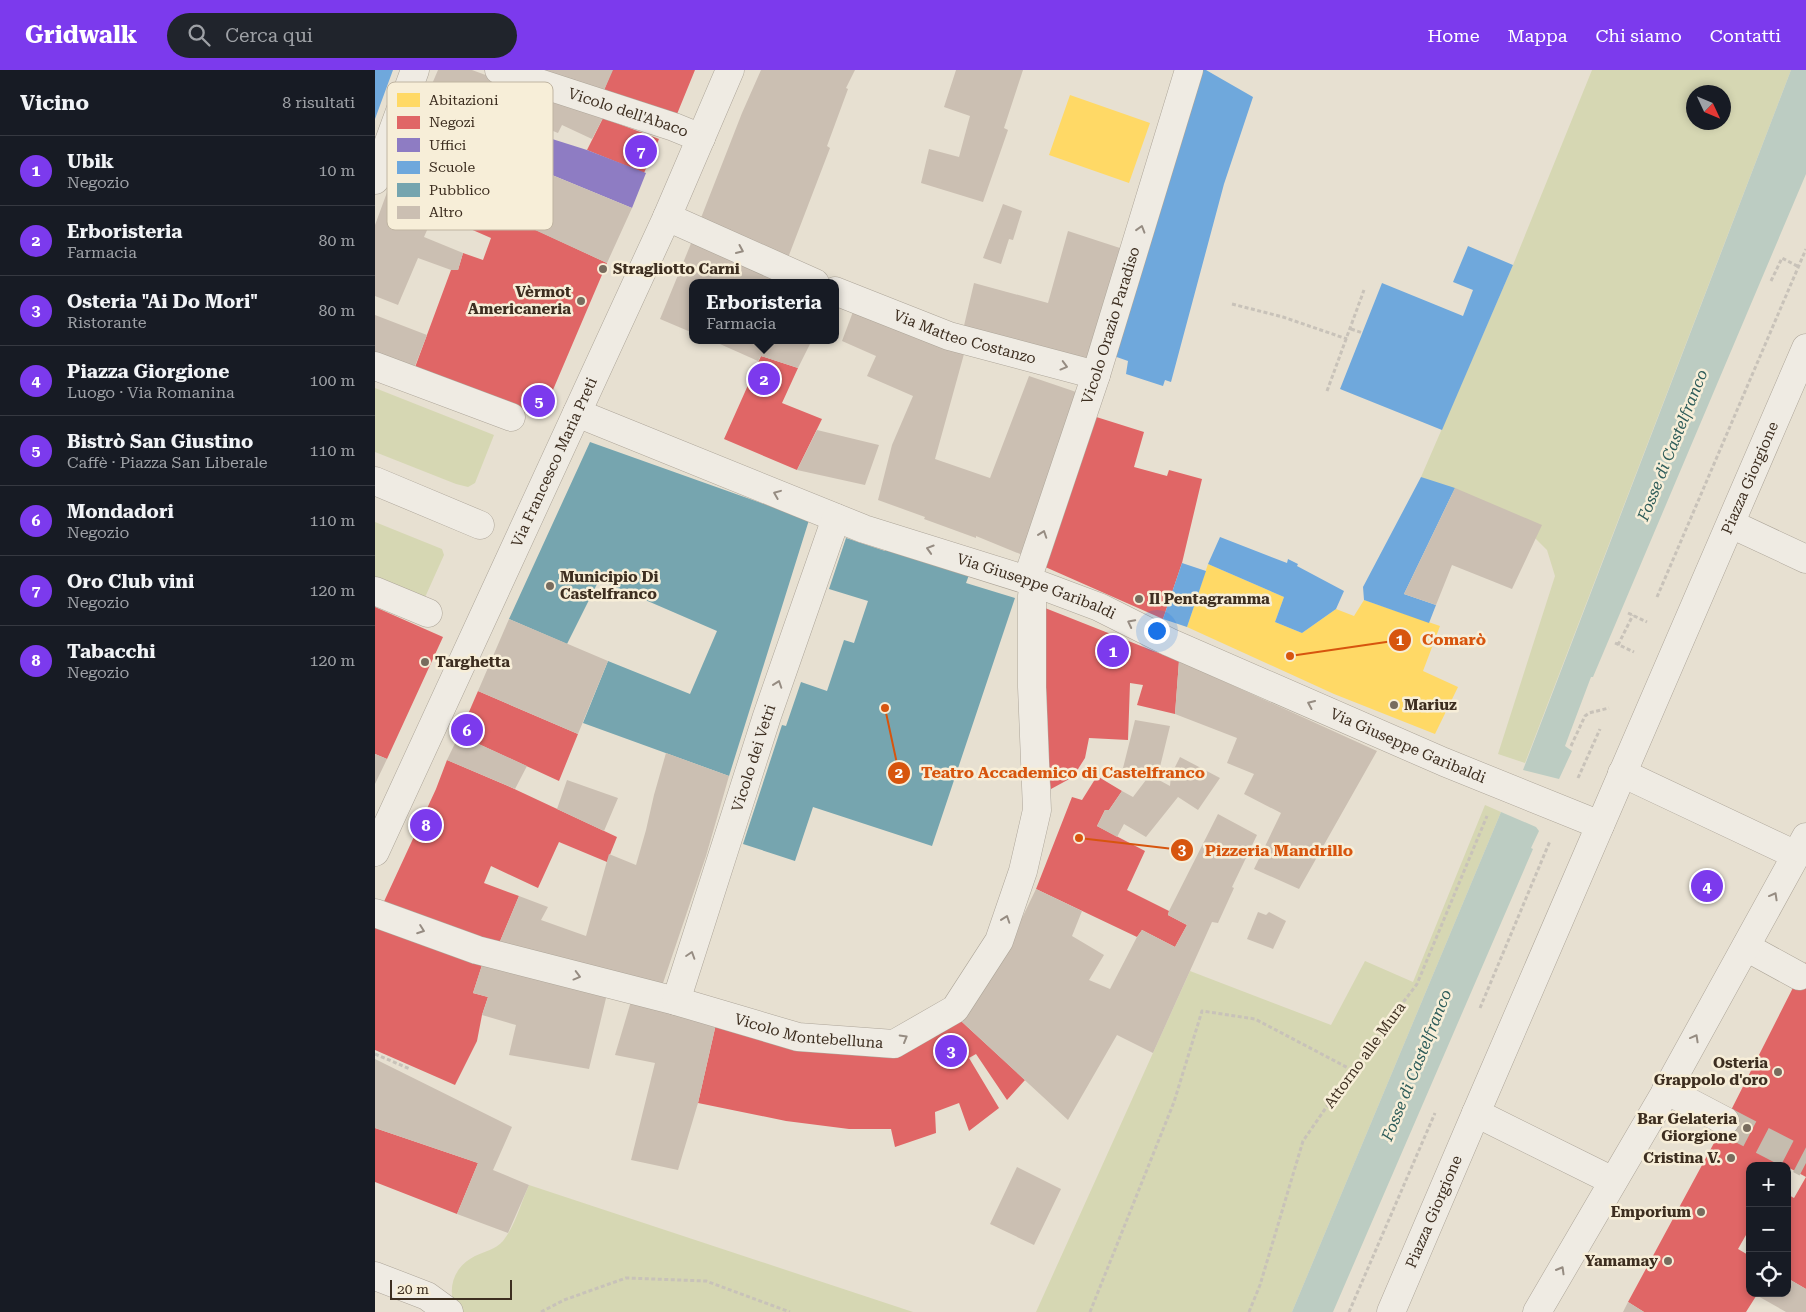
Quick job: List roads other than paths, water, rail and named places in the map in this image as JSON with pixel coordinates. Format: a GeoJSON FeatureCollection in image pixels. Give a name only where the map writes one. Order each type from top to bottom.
{"type":"FeatureCollection","features":[{"type":"Feature","properties":{"kind":"street"},"geometry":{"type":"LineString","coordinates":[[411,82],[415,70]]}},
{"type":"Feature","properties":{"kind":"street","name":"Vicolo dell'Abaco"},"geometry":{"type":"LineString","coordinates":[[499,70],[535,82]]}},
{"type":"Feature","properties":{"kind":"street","name":"Via Francesco Maria Preti"},"geometry":{"type":"LineString","coordinates":[[375,852],[667,217],[730,70]]}},
{"type":"Feature","properties":{"kind":"street","name":"Vicolo Orazio Paradiso"},"geometry":{"type":"LineString","coordinates":[[1031,582],[1097,375],[1189,70]]}},
{"type":"Feature","properties":{"kind":"street","name":"Vicolo dell'Abaco"},"geometry":{"type":"LineString","coordinates":[[553,88],[701,138]]}},
{"type":"Feature","properties":{"kind":"street"},"geometry":{"type":"LineString","coordinates":[[375,180],[387,147]]}},
{"type":"Feature","properties":{"kind":"street"},"geometry":{"type":"LineString","coordinates":[[667,217],[806,279]]}},
{"type":"Feature","properties":{"kind":"street","name":"Via Matteo Costanzo"},"geometry":{"type":"LineString","coordinates":[[839,293],[949,336],[1097,375]]}},
{"type":"Feature","properties":{"kind":"street","name":"Piazza Giorgione"},"geometry":{"type":"LineString","coordinates":[[1391,1312],[1475,1113],[1806,348]]}},
{"type":"Feature","properties":{"kind":"street"},"geometry":{"type":"LineString","coordinates":[[375,366],[511,417]]}},
{"type":"Feature","properties":{"kind":"street","name":"Via Giuseppe Garibaldi"},"geometry":{"type":"LineString","coordinates":[[577,413],[864,529],[1031,582],[1099,607],[1169,642],[1444,762],[1496,797],[1548,804],[1600,825]]}},
{"type":"Feature","properties":{"kind":"street"},"geometry":{"type":"LineString","coordinates":[[375,481],[480,525]]}},
{"type":"Feature","properties":{"kind":"street","name":"Vicolo dei Vetri"},"geometry":{"type":"LineString","coordinates":[[676,1001],[767,716],[837,518]]}},
{"type":"Feature","properties":{"kind":"street"},"geometry":{"type":"LineString","coordinates":[[1731,524],[1806,559]]}},
{"type":"Feature","properties":{"kind":"street","name":"Vicolo Montebelluna"},"geometry":{"type":"LineString","coordinates":[[375,913],[477,950],[676,1001],[798,1037],[894,1044],[955,1009],[999,940],[1023,871],[1037,810],[1032,687],[1031,582]]}},
{"type":"Feature","properties":{"kind":"street"},"geometry":{"type":"LineString","coordinates":[[375,591],[428,613]]}},
{"type":"Feature","properties":{"kind":"street"},"geometry":{"type":"LineString","coordinates":[[1537,1312],[1666,1090],[1803,845],[1622,773]]}},
{"type":"Feature","properties":{"kind":"street"},"geometry":{"type":"LineString","coordinates":[[1746,947],[1799,976]]}},
{"type":"Feature","properties":{"kind":"street"},"geometry":{"type":"LineString","coordinates":[[1666,1090],[1725,1122]]}},
{"type":"Feature","properties":{"kind":"street"},"geometry":{"type":"LineString","coordinates":[[1475,1113],[1613,1181]]}},
{"type":"Feature","properties":{"kind":"street"},"geometry":{"type":"LineString","coordinates":[[375,1276],[427,1296],[449,1312]]}},
{"type":"Feature","properties":{"kind":"water","name":"Fosse di Castelfranco"},"geometry":{"type":"Polygon","coordinates":[[[1791,70],[1806,70],[1806,174],[1593,677],[1591,677],[1565,746],[1572,751],[1559,779],[1523,770],[1791,70]]]}},
{"type":"Feature","properties":{"kind":"water","name":"Fosse di Castelfranco"},"geometry":{"type":"Polygon","coordinates":[[[1501,812],[1536,827],[1539,831],[1531,848],[1533,849],[1333,1312],[1292,1312],[1501,812]]]}},
{"type":"Feature","properties":{"kind":"tunnel"},"geometry":{"type":"LineString","coordinates":[[1725,1121],[1806,1163]]}},
{"type":"Feature","properties":{"kind":"place","name":"Oro Club vini"},"geometry":{"type":"Point","coordinates":[641,151]}},
{"type":"Feature","properties":{"kind":"place","name":"Stragliotto Carni"},"geometry":{"type":"Point","coordinates":[603,269]}},
{"type":"Feature","properties":{"kind":"place","name":"Vèrmot Americaneria"},"geometry":{"type":"Point","coordinates":[581,301]}},
{"type":"Feature","properties":{"kind":"place","name":"Erboristeria"},"geometry":{"type":"Point","coordinates":[764,379]}},
{"type":"Feature","properties":{"kind":"place","name":"Bistrò San Giustino"},"geometry":{"type":"Point","coordinates":[539,401]}},
{"type":"Feature","properties":{"kind":"place","name":"Municipio Di Castelfranco"},"geometry":{"type":"Point","coordinates":[550,586]}},
{"type":"Feature","properties":{"kind":"place","name":"Il Pentagramma"},"geometry":{"type":"Point","coordinates":[1139,599]}},
{"type":"Feature","properties":{"kind":"place","name":"Ubik"},"geometry":{"type":"Point","coordinates":[1113,651]}},
{"type":"Feature","properties":{"kind":"place","name":"Comarò"},"geometry":{"type":"Point","coordinates":[1290,656]}},
{"type":"Feature","properties":{"kind":"place","name":"Targhetta"},"geometry":{"type":"Point","coordinates":[425,662]}},
{"type":"Feature","properties":{"kind":"place","name":"Mariuz"},"geometry":{"type":"Point","coordinates":[1394,705]}},
{"type":"Feature","properties":{"kind":"place","name":"Teatro Accademico di Castelfranco"},"geometry":{"type":"Point","coordinates":[885,708]}},
{"type":"Feature","properties":{"kind":"place","name":"Mondadori"},"geometry":{"type":"Point","coordinates":[467,730]}},
{"type":"Feature","properties":{"kind":"place","name":"Tabacchi"},"geometry":{"type":"Point","coordinates":[426,825]}},
{"type":"Feature","properties":{"kind":"place","name":"Pizzeria Mandrillo"},"geometry":{"type":"Point","coordinates":[1079,838]}},
{"type":"Feature","properties":{"kind":"place","name":"Piazza Giorgione"},"geometry":{"type":"Point","coordinates":[1707,886]}},
{"type":"Feature","properties":{"kind":"place","name":"Osteria \"Ai Do Mori\""},"geometry":{"type":"Point","coordinates":[951,1051]}},
{"type":"Feature","properties":{"kind":"place","name":"Osteria Grappolo d'oro"},"geometry":{"type":"Point","coordinates":[1778,1072]}},
{"type":"Feature","properties":{"kind":"place","name":"Bar Gelateria Giorgione"},"geometry":{"type":"Point","coordinates":[1747,1128]}},
{"type":"Feature","properties":{"kind":"place","name":"Cristina V."},"geometry":{"type":"Point","coordinates":[1731,1158]}},
{"type":"Feature","properties":{"kind":"place","name":"Emporium"},"geometry":{"type":"Point","coordinates":[1701,1212]}},
{"type":"Feature","properties":{"kind":"place","name":"Yamamay"},"geometry":{"type":"Point","coordinates":[1668,1261]}}]}
